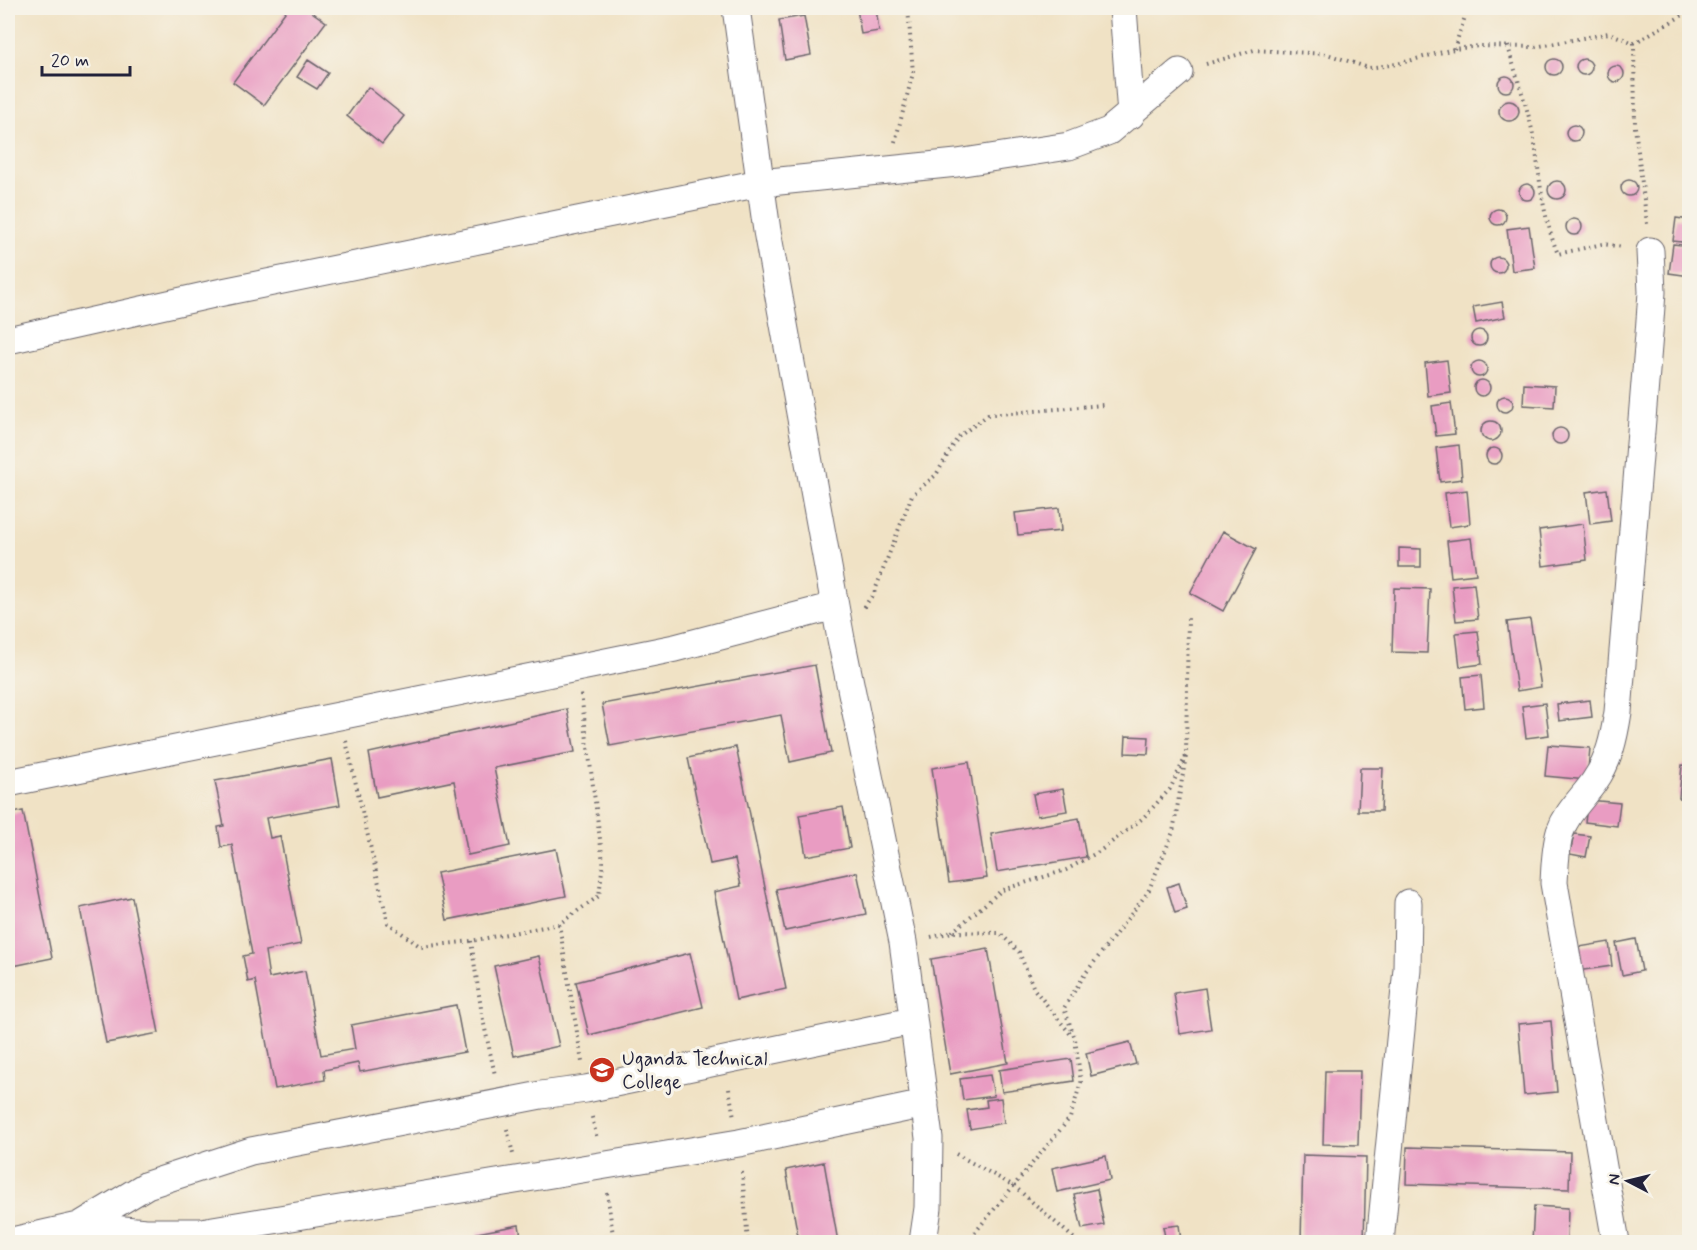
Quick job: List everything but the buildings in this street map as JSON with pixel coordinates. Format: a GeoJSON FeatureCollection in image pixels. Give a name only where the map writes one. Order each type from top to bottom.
{"type":"FeatureCollection","features":[{"type":"Feature","properties":{"kind":"street"},"geometry":{"type":"LineString","coordinates":[[736,8],[760,183],[835,606],[903,942],[929,1138],[928,1208],[923,1242]]}},
{"type":"Feature","properties":{"kind":"street"},"geometry":{"type":"LineString","coordinates":[[1122,8],[1131,115]]}},
{"type":"Feature","properties":{"kind":"street"},"geometry":{"type":"LineString","coordinates":[[8,340],[218,293],[760,183],[888,168],[957,163],[1069,146],[1110,131],[1179,72]]}},
{"type":"Feature","properties":{"kind":"street"},"geometry":{"type":"LineString","coordinates":[[1616,1242],[1554,883],[1560,833],[1569,812],[1593,783],[1605,763],[1618,712],[1650,313],[1650,251]]}},
{"type":"Feature","properties":{"kind":"street"},"geometry":{"type":"LineString","coordinates":[[8,783],[675,648],[835,606]]}},
{"type":"Feature","properties":{"kind":"street"},"geometry":{"type":"LineString","coordinates":[[1380,1242],[1407,969],[1407,903]]}},
{"type":"Feature","properties":{"kind":"street"},"geometry":{"type":"LineString","coordinates":[[79,1226],[147,1185],[251,1151],[502,1102],[586,1089],[912,1021]]}},
{"type":"Feature","properties":{"kind":"street"},"geometry":{"type":"LineString","coordinates":[[8,1242],[79,1226],[146,1232],[201,1232],[739,1143],[925,1104]]}},
{"type":"Feature","properties":{"kind":"path"},"geometry":{"type":"LineString","coordinates":[[888,168],[913,73],[908,8]]}},
{"type":"Feature","properties":{"kind":"path"},"geometry":{"type":"LineString","coordinates":[[1454,49],[1468,8]]}},
{"type":"Feature","properties":{"kind":"path"},"geometry":{"type":"LineString","coordinates":[[1634,43],[1689,11]]}},
{"type":"Feature","properties":{"kind":"path"},"geometry":{"type":"LineString","coordinates":[[1179,72],[1254,50],[1327,54],[1369,68],[1397,64],[1454,49],[1535,47],[1609,33],[1634,43]]}},
{"type":"Feature","properties":{"kind":"path"},"geometry":{"type":"LineString","coordinates":[[1508,46],[1537,158],[1538,180],[1550,233],[1558,254],[1602,244],[1650,251],[1635,127],[1634,43]]}},
{"type":"Feature","properties":{"kind":"path"},"geometry":{"type":"LineString","coordinates":[[841,639],[874,593],[912,495],[936,475],[958,437],[988,415],[1103,405]]}},
{"type":"Feature","properties":{"kind":"path"},"geometry":{"type":"LineString","coordinates":[[967,1242],[1070,1118],[1081,1082],[1075,1039],[1064,1008],[1085,974],[1148,892],[1173,832],[1186,756],[1188,617]]}},
{"type":"Feature","properties":{"kind":"path"},"geometry":{"type":"LineString","coordinates":[[340,714],[388,923],[421,947],[471,941],[559,924],[599,896],[603,862],[577,667]]}},
{"type":"Feature","properties":{"kind":"path"},"geometry":{"type":"LineString","coordinates":[[952,932],[1002,890],[1066,870],[1100,851],[1143,818],[1170,789],[1186,756]]}},
{"type":"Feature","properties":{"kind":"path"},"geometry":{"type":"LineString","coordinates":[[903,942],[952,932],[1000,933],[1019,952],[1034,989],[1075,1039]]}},
{"type":"Feature","properties":{"kind":"path"},"geometry":{"type":"LineString","coordinates":[[471,941],[482,1015],[518,1178]]}},
{"type":"Feature","properties":{"kind":"path"},"geometry":{"type":"LineString","coordinates":[[929,1138],[1014,1186],[1078,1242]]}},
{"type":"Feature","properties":{"kind":"place","name":"Uganda Technical College"},"geometry":{"type":"Point","coordinates":[602,1070]}}]}
